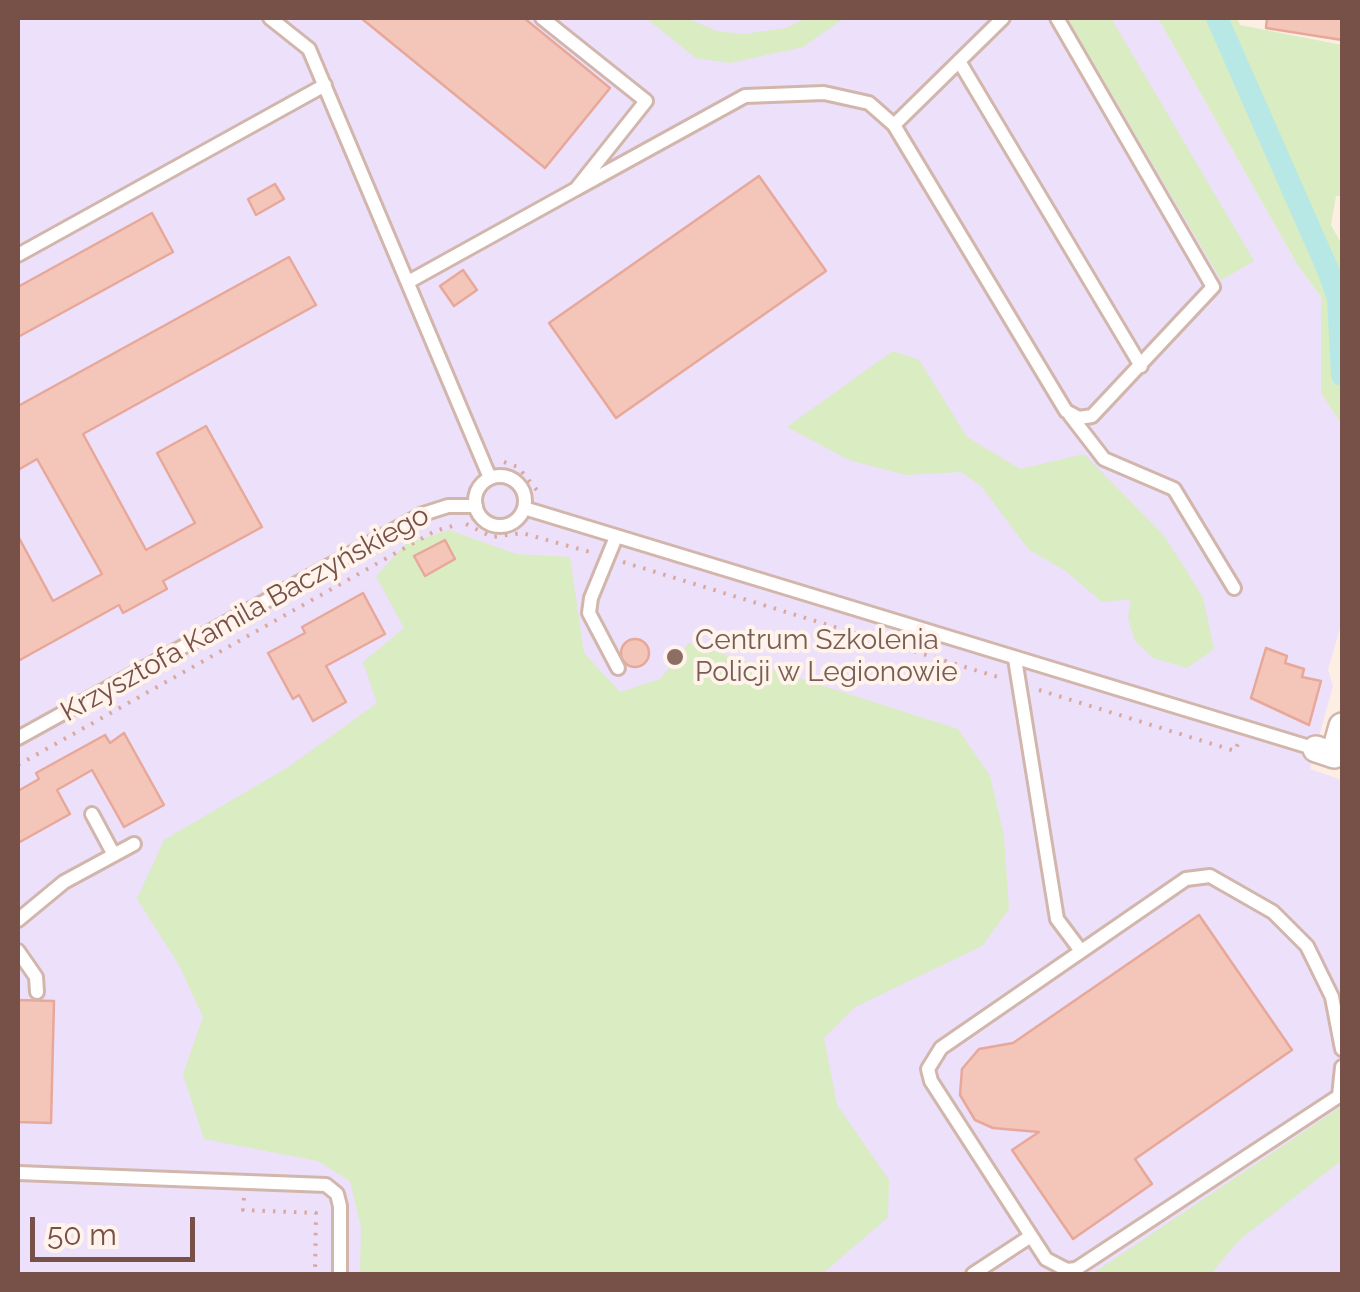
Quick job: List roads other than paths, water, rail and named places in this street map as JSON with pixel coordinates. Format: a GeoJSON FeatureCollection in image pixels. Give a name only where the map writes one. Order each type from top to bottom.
{"type":"FeatureCollection","features":[{"type":"Feature","properties":{"kind":"street"},"geometry":{"type":"LineString","coordinates":[[1331,754],[1342,726]]}},
{"type":"Feature","properties":{"kind":"lane"},"geometry":{"type":"LineString","coordinates":[[270,18],[290,23],[310,49],[490,478]]}},
{"type":"Feature","properties":{"kind":"lane"},"geometry":{"type":"LineString","coordinates":[[542,18],[646,101],[576,189]]}},
{"type":"Feature","properties":{"kind":"lane"},"geometry":{"type":"LineString","coordinates":[[894,125],[1002,18]]}},
{"type":"Feature","properties":{"kind":"lane"},"geometry":{"type":"LineString","coordinates":[[1057,18],[1213,287],[1092,416],[1080,418],[1066,410]]}},
{"type":"Feature","properties":{"kind":"lane"},"geometry":{"type":"LineString","coordinates":[[959,61],[1140,366]]}},
{"type":"Feature","properties":{"kind":"lane"},"geometry":{"type":"LineString","coordinates":[[18,254],[325,85]]}},
{"type":"Feature","properties":{"kind":"lane"},"geometry":{"type":"LineString","coordinates":[[410,281],[746,96],[824,92],[870,103],[894,125],[1066,410],[1104,458],[1174,489],[1234,588]]}},
{"type":"Feature","properties":{"kind":"lane"},"geometry":{"type":"LineString","coordinates":[[506,476],[520,485],[524,508],[513,522],[486,522],[476,506],[478,489],[490,478],[506,476]]}},
{"type":"Feature","properties":{"kind":"lane","name":"Krzysztofa Kamila Baczyńskiego"},"geometry":{"type":"LineString","coordinates":[[18,738],[423,514],[448,506],[476,506]]}},
{"type":"Feature","properties":{"kind":"lane"},"geometry":{"type":"LineString","coordinates":[[524,508],[1331,754]]}},
{"type":"Feature","properties":{"kind":"lane"},"geometry":{"type":"LineString","coordinates":[[616,538],[590,598],[589,613],[618,668]]}},
{"type":"Feature","properties":{"kind":"lane"},"geometry":{"type":"LineString","coordinates":[[1015,658],[1058,919],[1081,951]]}},
{"type":"Feature","properties":{"kind":"lane"},"geometry":{"type":"LineString","coordinates":[[92,814],[114,855]]}},
{"type":"Feature","properties":{"kind":"lane"},"geometry":{"type":"LineString","coordinates":[[18,920],[64,882],[134,844]]}},
{"type":"Feature","properties":{"kind":"lane"},"geometry":{"type":"LineString","coordinates":[[1342,1049],[1332,998],[1308,946],[1273,912],[1210,876],[1186,879],[941,1048],[928,1069],[931,1082],[1032,1236],[1056,1266],[1076,1269],[1339,1096],[1342,1068]]}},
{"type":"Feature","properties":{"kind":"lane"},"geometry":{"type":"LineString","coordinates":[[18,952],[36,976],[37,992]]}},
{"type":"Feature","properties":{"kind":"lane"},"geometry":{"type":"LineString","coordinates":[[18,1173],[326,1185],[336,1194],[340,1206],[340,1274]]}},
{"type":"Feature","properties":{"kind":"lane"},"geometry":{"type":"LineString","coordinates":[[973,1274],[1032,1236]]}},
{"type":"Feature","properties":{"kind":"waterway"},"geometry":{"type":"LineString","coordinates":[[1217,18],[1338,298],[1342,375]]}},
{"type":"Feature","properties":{"kind":"place","name":"Centrum Szkolenia Policji w Legionowie"},"geometry":{"type":"Point","coordinates":[675,657]}}]}
